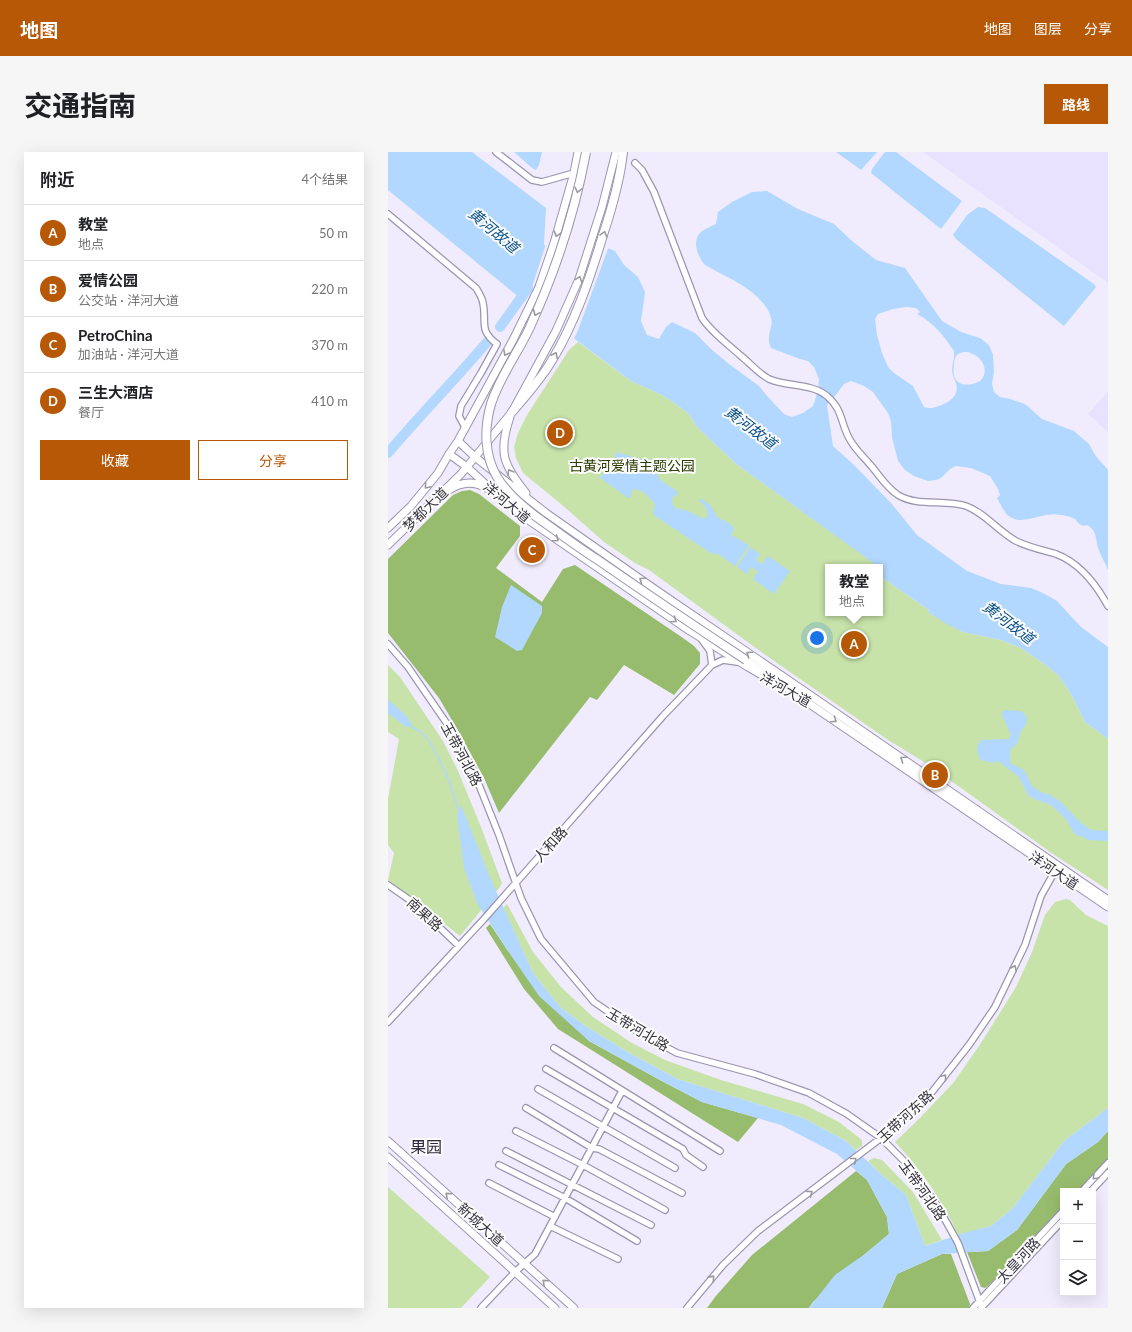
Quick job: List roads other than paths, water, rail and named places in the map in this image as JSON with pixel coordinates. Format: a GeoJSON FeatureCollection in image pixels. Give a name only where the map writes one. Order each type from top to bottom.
{"type":"FeatureCollection","features":[{"type":"Feature","properties":{"kind":"highway"},"geometry":{"type":"LineString","coordinates":[[586,152],[569,224],[543,300],[492,403],[486,435],[488,455],[492,467],[497,478],[513,497],[525,507],[587,553],[742,661],[802,698]]}},
{"type":"Feature","properties":{"kind":"highway"},"geometry":{"type":"LineString","coordinates":[[512,412],[534,387],[555,355],[571,324],[598,254],[612,205],[623,152]]}},
{"type":"Feature","properties":{"kind":"main road"},"geometry":{"type":"LineString","coordinates":[[449,454],[458,441],[513,340],[539,287],[568,196],[578,152]]}},
{"type":"Feature","properties":{"kind":"main road"},"geometry":{"type":"LineString","coordinates":[[467,467],[512,412],[569,305],[579,279],[605,197],[616,152]]}},
{"type":"Feature","properties":{"kind":"main road"},"geometry":{"type":"LineString","coordinates":[[512,412],[504,439],[503,454],[506,466],[514,479],[533,503]]}},
{"type":"Feature","properties":{"kind":"main road","name":"洋河大道"},"geometry":{"type":"LineString","coordinates":[[458,441],[475,457],[533,503],[656,590],[1108,900]]}},
{"type":"Feature","properties":{"kind":"main road","name":"洋河大道"},"geometry":{"type":"LineString","coordinates":[[449,454],[467,467],[493,491],[530,521],[694,633],[742,661]]}},
{"type":"Feature","properties":{"kind":"main road","name":"梦都大道"},"geometry":{"type":"LineString","coordinates":[[388,528],[411,506],[438,473],[449,454]]}},
{"type":"Feature","properties":{"kind":"main road","name":"梦都大道"},"geometry":{"type":"LineString","coordinates":[[388,545],[467,467]]}},
{"type":"Feature","properties":{"kind":"main road"},"geometry":{"type":"LineString","coordinates":[[436,499],[456,485],[462,483],[482,485],[493,491]]}},
{"type":"Feature","properties":{"kind":"main road","name":"洋河大道"},"geometry":{"type":"LineString","coordinates":[[802,698],[1108,907]]}},
{"type":"Feature","properties":{"kind":"main road","name":"新城大道"},"geometry":{"type":"LineString","coordinates":[[388,1141],[574,1308]]}},
{"type":"Feature","properties":{"kind":"main road","name":"新城大道"},"geometry":{"type":"LineString","coordinates":[[388,1157],[555,1308]]}},
{"type":"Feature","properties":{"kind":"street"},"geometry":{"type":"LineString","coordinates":[[496,152],[532,180],[542,182],[574,173]]}},
{"type":"Feature","properties":{"kind":"street"},"geometry":{"type":"LineString","coordinates":[[635,163],[642,170],[654,192],[688,284],[704,322],[764,376],[769,379],[814,390],[823,394],[833,402],[840,411],[846,432],[854,447],[890,489],[900,496],[919,501],[966,506],[1015,540],[1068,560],[1084,572],[1108,606]]}},
{"type":"Feature","properties":{"kind":"street"},"geometry":{"type":"LineString","coordinates":[[388,214],[476,288],[483,302],[484,326],[486,333],[497,344],[461,406],[460,416],[465,427]]}},
{"type":"Feature","properties":{"kind":"street"},"geometry":{"type":"LineString","coordinates":[[694,633],[709,648],[712,664],[723,660],[742,661]]}},
{"type":"Feature","properties":{"kind":"street","name":"玉带河北路"},"geometry":{"type":"LineString","coordinates":[[388,644],[408,667],[452,731],[473,770],[499,835],[521,898],[541,939],[594,1002],[638,1032],[677,1052],[755,1074],[809,1093],[847,1114],[881,1138],[909,1166],[937,1205],[958,1243],[981,1306]]}},
{"type":"Feature","properties":{"kind":"street","name":"人和路"},"geometry":{"type":"LineString","coordinates":[[388,1022],[484,919],[506,892],[516,883],[663,716],[712,664]]}},
{"type":"Feature","properties":{"kind":"street","name":"玉带河东路"},"geometry":{"type":"LineString","coordinates":[[687,1308],[724,1265],[758,1231],[881,1138],[932,1092],[969,1045],[995,1007],[1025,945],[1041,896],[1055,871]]}},
{"type":"Feature","properties":{"kind":"street","name":"南果路"},"geometry":{"type":"LineString","coordinates":[[388,885],[414,902],[459,946]]}},
{"type":"Feature","properties":{"kind":"street"},"geometry":{"type":"LineString","coordinates":[[554,1048],[720,1151]]}},
{"type":"Feature","properties":{"kind":"street"},"geometry":{"type":"LineString","coordinates":[[546,1069],[683,1149],[686,1155],[703,1167]]}},
{"type":"Feature","properties":{"kind":"street"},"geometry":{"type":"LineString","coordinates":[[538,1089],[674,1168]]}},
{"type":"Feature","properties":{"kind":"street"},"geometry":{"type":"LineString","coordinates":[[481,1308],[524,1263],[535,1254],[622,1091]]}},
{"type":"Feature","properties":{"kind":"street"},"geometry":{"type":"LineString","coordinates":[[526,1108],[592,1148],[599,1149],[682,1193]]}},
{"type":"Feature","properties":{"kind":"street"},"geometry":{"type":"LineString","coordinates":[[516,1131],[583,1165],[665,1210]]}},
{"type":"Feature","properties":{"kind":"street"},"geometry":{"type":"LineString","coordinates":[[506,1151],[651,1225]]}},
{"type":"Feature","properties":{"kind":"street"},"geometry":{"type":"LineString","coordinates":[[1085,1188],[1108,1163]]}},
{"type":"Feature","properties":{"kind":"street"},"geometry":{"type":"LineString","coordinates":[[499,1165],[565,1198],[637,1241]]}},
{"type":"Feature","properties":{"kind":"street"},"geometry":{"type":"LineString","coordinates":[[1094,1188],[1108,1173]]}},
{"type":"Feature","properties":{"kind":"street"},"geometry":{"type":"LineString","coordinates":[[489,1183],[555,1217]]}},
{"type":"Feature","properties":{"kind":"street","name":"太皇河路"},"geometry":{"type":"LineString","coordinates":[[981,1306],[1060,1214]]}},
{"type":"Feature","properties":{"kind":"street","name":"太皇河路"},"geometry":{"type":"LineString","coordinates":[[973,1308],[981,1306],[1060,1223]]}},
{"type":"Feature","properties":{"kind":"street"},"geometry":{"type":"LineString","coordinates":[[550,1226],[618,1259]]}},
{"type":"Feature","properties":{"kind":"water","name":"黄河故道"},"geometry":{"type":"Polygon","coordinates":[[[388,152],[472,152],[546,208],[544,244],[564,267],[594,243],[615,251],[624,265],[638,277],[645,292],[641,321],[647,335],[659,339],[666,327],[672,322],[695,333],[729,364],[759,386],[784,414],[792,417],[803,413],[813,406],[818,391],[819,379],[814,367],[808,361],[771,348],[769,343],[769,335],[772,322],[766,307],[751,291],[744,286],[705,265],[700,258],[696,244],[696,240],[701,232],[716,224],[718,212],[732,202],[752,192],[767,191],[798,209],[834,224],[876,260],[905,268],[942,321],[961,332],[980,338],[989,345],[993,355],[994,372],[992,384],[994,392],[1000,397],[1025,404],[1042,419],[1074,431],[1089,444],[1095,455],[1108,470],[1108,570],[1098,547],[1095,533],[1090,527],[1087,525],[1081,525],[1075,519],[1068,516],[1054,514],[1020,520],[1014,519],[1007,515],[1003,509],[997,498],[1000,495],[998,489],[990,476],[971,468],[956,466],[950,469],[941,478],[928,481],[914,476],[905,470],[898,461],[892,437],[891,421],[888,413],[873,392],[864,386],[851,381],[844,384],[835,396],[829,400],[827,406],[833,446],[891,503],[917,535],[967,571],[1001,584],[1031,588],[1057,601],[1081,627],[1108,647],[1108,739],[1085,722],[1070,692],[1058,675],[1043,663],[1021,648],[1001,640],[963,632],[928,612],[929,610],[883,578],[883,564],[875,564],[735,463],[698,428],[688,413],[662,395],[631,381],[520,298],[388,190],[388,152]],[[906,307],[893,309],[878,314],[875,319],[877,335],[888,367],[913,386],[924,407],[930,408],[943,404],[955,395],[957,388],[952,372],[954,351],[929,321],[917,314],[920,312],[916,308],[906,307]],[[963,352],[956,356],[953,371],[955,379],[961,384],[965,385],[976,383],[980,381],[984,375],[985,372],[982,361],[977,356],[968,352],[963,352]]]}},
{"type":"Feature","properties":{"kind":"water"},"geometry":{"type":"Polygon","coordinates":[[[514,152],[542,152],[539,165],[536,170],[532,168],[514,152]]]}},
{"type":"Feature","properties":{"kind":"water"},"geometry":{"type":"Polygon","coordinates":[[[836,152],[877,152],[861,170],[836,152]]]}},
{"type":"Feature","properties":{"kind":"water"},"geometry":{"type":"Polygon","coordinates":[[[885,152],[896,152],[962,201],[941,229],[871,173],[872,169],[885,152]]]}},
{"type":"Feature","properties":{"kind":"water"},"geometry":{"type":"Polygon","coordinates":[[[978,207],[985,208],[1094,284],[1096,287],[1064,326],[957,240],[953,235],[967,215],[978,207]]]}},
{"type":"Feature","properties":{"kind":"water"},"geometry":{"type":"Polygon","coordinates":[[[616,452],[651,462],[660,480],[677,491],[678,494],[672,498],[675,508],[688,511],[704,519],[708,516],[705,506],[699,500],[700,498],[710,505],[718,518],[730,523],[734,529],[731,535],[749,545],[735,566],[717,553],[716,555],[713,553],[712,554],[655,516],[653,513],[655,504],[648,496],[639,490],[632,490],[630,498],[628,498],[599,477],[606,472],[614,460],[616,452]]]}},
{"type":"Feature","properties":{"kind":"water"},"geometry":{"type":"Polygon","coordinates":[[[750,547],[760,554],[756,560],[762,564],[768,556],[790,571],[774,594],[753,579],[758,571],[751,567],[747,574],[737,567],[750,547]]]}},
{"type":"Feature","properties":{"kind":"water"},"geometry":{"type":"Polygon","coordinates":[[[511,585],[542,606],[542,613],[522,650],[517,651],[495,637],[502,607],[511,585]]]}},
{"type":"Feature","properties":{"kind":"water"},"geometry":{"type":"Polygon","coordinates":[[[388,700],[406,716],[413,728],[405,726],[388,713],[388,700]]]}},
{"type":"Feature","properties":{"kind":"water"},"geometry":{"type":"Polygon","coordinates":[[[1007,710],[1021,711],[1027,717],[1026,724],[1021,731],[1017,744],[1010,750],[1010,763],[1024,770],[1032,786],[1061,802],[1080,822],[1091,830],[1108,831],[1108,841],[1089,840],[1075,834],[1065,818],[1051,805],[1034,799],[1028,795],[1019,777],[998,761],[993,763],[981,760],[977,750],[981,740],[1008,739],[1011,735],[1002,715],[1002,712],[1007,710]]]}},
{"type":"Feature","properties":{"kind":"water"},"geometry":{"type":"Polygon","coordinates":[[[461,805],[491,880],[533,973],[561,1008],[584,1025],[624,1050],[677,1079],[803,1118],[846,1141],[906,1195],[925,1246],[967,1232],[991,1226],[1013,1208],[1064,1141],[1108,1108],[1108,1131],[1098,1142],[1066,1164],[1017,1230],[988,1251],[942,1254],[897,1274],[882,1308],[809,1308],[835,1275],[865,1254],[889,1234],[887,1217],[867,1180],[837,1154],[781,1125],[702,1102],[589,1041],[539,996],[477,903],[464,868],[457,815],[461,805]]]}},
{"type":"Feature","properties":{"kind":"waterway"},"geometry":{"type":"LineString","coordinates":[[500,327],[528,288]]}},
{"type":"Feature","properties":{"kind":"waterway"},"geometry":{"type":"LineString","coordinates":[[388,453],[487,342]]}},
{"type":"Feature","properties":{"kind":"waterway"},"geometry":{"type":"LineString","coordinates":[[413,728],[420,731],[428,739],[448,778],[459,811]]}},
{"type":"Feature","properties":{"kind":"place","name":"三生大酒店"},"geometry":{"type":"Point","coordinates":[560,433]}},
{"type":"Feature","properties":{"kind":"place","name":"PetroChina"},"geometry":{"type":"Point","coordinates":[532,550]}},
{"type":"Feature","properties":{"kind":"place","name":"教堂"},"geometry":{"type":"Point","coordinates":[854,644]}},
{"type":"Feature","properties":{"kind":"place","name":"爱情公园"},"geometry":{"type":"Point","coordinates":[935,775]}},
{"type":"Feature","properties":{"kind":"district","name":"果园"},"geometry":{"type":"Point","coordinates":[426,1146]}},
{"type":"Feature","properties":{"kind":"park label","name":"古黄河爱情主题公园"},"geometry":{"type":"Point","coordinates":[632,465]}}]}
